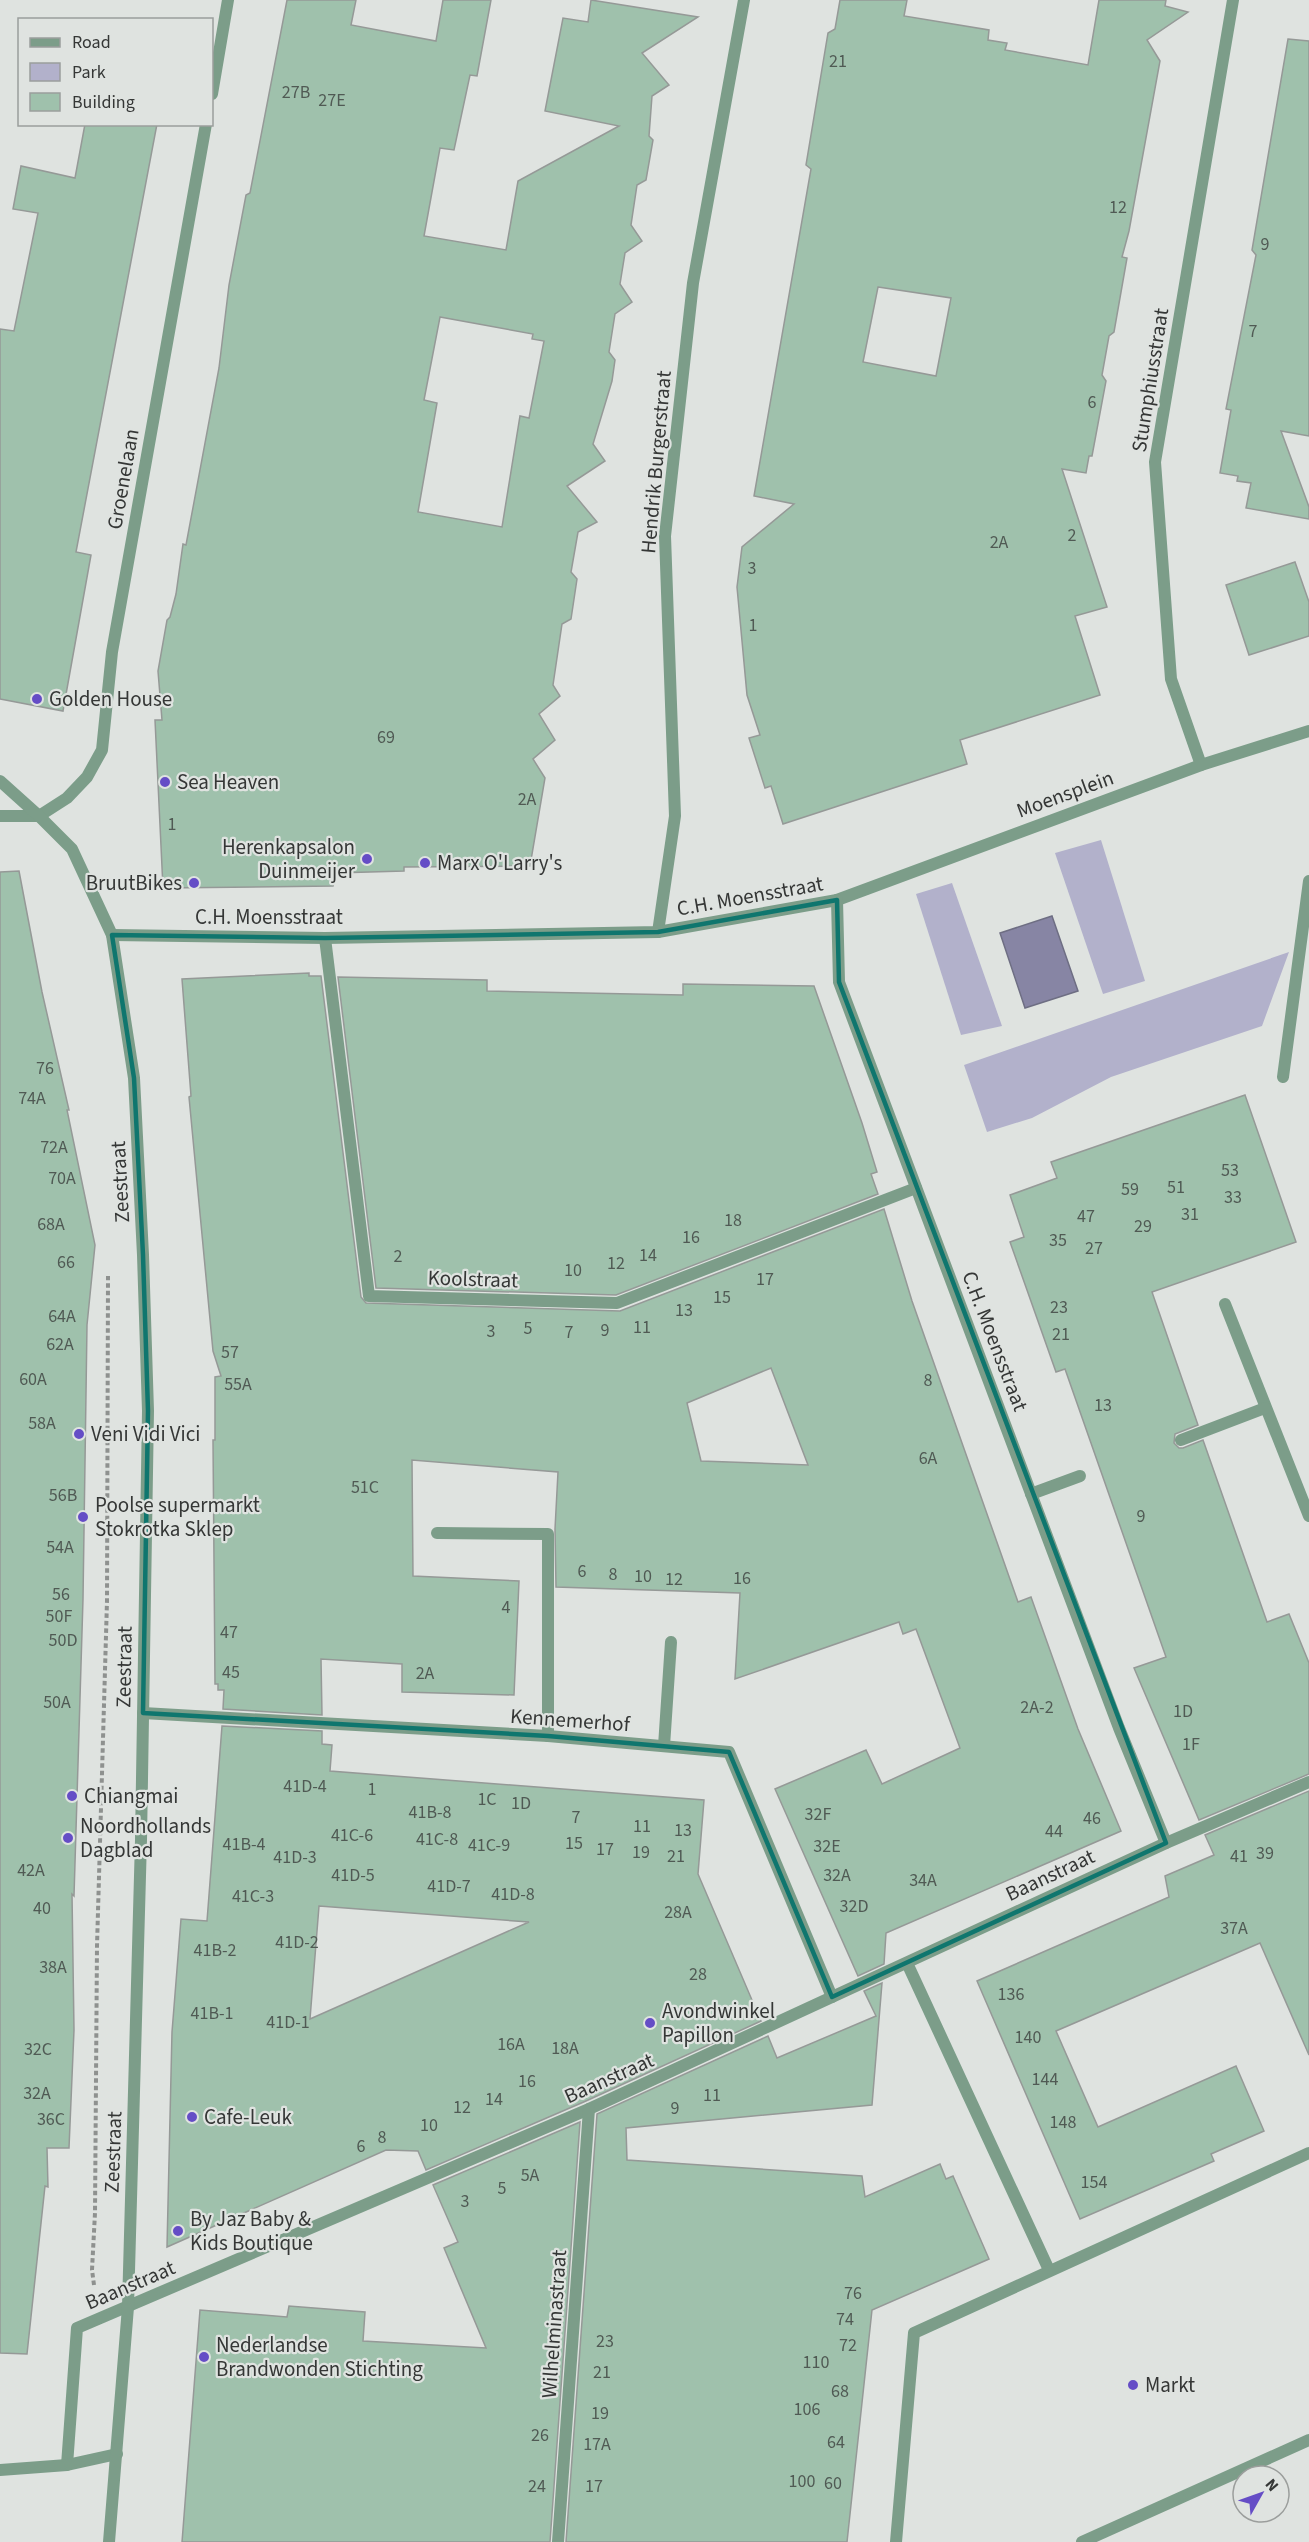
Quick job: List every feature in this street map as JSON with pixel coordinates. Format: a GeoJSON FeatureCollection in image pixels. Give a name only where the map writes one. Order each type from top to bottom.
{"type":"FeatureCollection","features":[{"type":"Feature","properties":{"kind":"street"},"geometry":{"type":"LineString","coordinates":[[213,88],[228,0]]}},
{"type":"Feature","properties":{"kind":"street","name":"Hendrik Burgerstraat"},"geometry":{"type":"LineString","coordinates":[[658,932],[675,816],[666,536],[693,283],[744,0]]}},
{"type":"Feature","properties":{"kind":"street","name":"Stumphiusstraat"},"geometry":{"type":"LineString","coordinates":[[1201,765],[1171,679],[1155,462],[1233,0]]}},
{"type":"Feature","properties":{"kind":"street","name":"Groenelaan"},"geometry":{"type":"LineString","coordinates":[[39,816],[67,798],[87,777],[102,750],[112,652],[206,126]]}},
{"type":"Feature","properties":{"kind":"street","name":"Moensplein"},"geometry":{"type":"LineString","coordinates":[[837,900],[1201,765],[1309,731]]}},
{"type":"Feature","properties":{"kind":"street","name":"Zeestraat"},"geometry":{"type":"LineString","coordinates":[[0,781],[72,849],[112,935],[134,1078],[148,1411],[128,2307],[110,2542]]}},
{"type":"Feature","properties":{"kind":"street"},"geometry":{"type":"LineString","coordinates":[[0,816],[39,816]]}},
{"type":"Feature","properties":{"kind":"street"},"geometry":{"type":"LineString","coordinates":[[1282,1077],[1309,881]]}},
{"type":"Feature","properties":{"kind":"street","name":"C.H. Moensstraat"},"geometry":{"type":"LineString","coordinates":[[112,935],[325,938],[658,932],[837,900],[839,982],[1119,1728],[1166,1843]]}},
{"type":"Feature","properties":{"kind":"street","name":"Koolstraat"},"geometry":{"type":"LineString","coordinates":[[325,938],[369,1296],[617,1303],[916,1188]]}},
{"type":"Feature","properties":{"kind":"street"},"geometry":{"type":"LineString","coordinates":[[1225,1304],[1309,1516]]}},
{"type":"Feature","properties":{"kind":"street"},"geometry":{"type":"LineString","coordinates":[[1181,1440],[1265,1408]]}},
{"type":"Feature","properties":{"kind":"street"},"geometry":{"type":"LineString","coordinates":[[1032,1494],[1080,1476]]}},
{"type":"Feature","properties":{"kind":"street"},"geometry":{"type":"LineString","coordinates":[[437,1533],[548,1534],[548,1736]]}},
{"type":"Feature","properties":{"kind":"street"},"geometry":{"type":"LineString","coordinates":[[664,1746],[671,1642]]}},
{"type":"Feature","properties":{"kind":"street","name":"Kennemerhof"},"geometry":{"type":"LineString","coordinates":[[143,1713],[548,1736],[729,1752],[832,1997]]}},
{"type":"Feature","properties":{"kind":"street","name":"Baanstraat"},"geometry":{"type":"LineString","coordinates":[[67,2465],[77,2328],[589,2109],[1166,1843],[1309,1782]]}},
{"type":"Feature","properties":{"kind":"street"},"geometry":{"type":"LineString","coordinates":[[907,1963],[1049,2270]]}},
{"type":"Feature","properties":{"kind":"street","name":"Wilhelminastraat"},"geometry":{"type":"LineString","coordinates":[[558,2542],[589,2109]]}},
{"type":"Feature","properties":{"kind":"street"},"geometry":{"type":"LineString","coordinates":[[896,2542],[914,2333],[1309,2153]]}},
{"type":"Feature","properties":{"kind":"street"},"geometry":{"type":"LineString","coordinates":[[1082,2542],[1309,2440]]}},
{"type":"Feature","properties":{"kind":"street"},"geometry":{"type":"LineString","coordinates":[[0,2470],[67,2465],[117,2454]]}},
{"type":"Feature","properties":{"kind":"path","name":"Zeestraat"},"geometry":{"type":"LineString","coordinates":[[99,2318],[92,2270],[95,2213],[97,1946],[107,1601],[108,1270]]}},
{"type":"Feature","properties":{"kind":"highlighted area"},"geometry":{"type":"Polygon","coordinates":[[[837,900],[839,982],[1166,1843],[832,1997],[729,1752],[548,1736],[143,1713],[148,1411],[143,1255],[134,1078],[112,935],[325,938],[658,932],[837,900]]]}},
{"type":"Feature","properties":{"kind":"green space"},"geometry":{"type":"Polygon","coordinates":[[[1101,840],[1145,981],[1103,994],[1055,853],[1101,840]]]}},
{"type":"Feature","properties":{"kind":"green space"},"geometry":{"type":"Polygon","coordinates":[[[952,883],[1002,1026],[961,1035],[916,894],[952,883]]]}},
{"type":"Feature","properties":{"kind":"green space"},"geometry":{"type":"Polygon","coordinates":[[[1289,952],[1262,1026],[1111,1077],[1032,1118],[987,1132],[964,1065],[1289,952]]]}},
{"type":"Feature","properties":{"kind":"shaded area"},"geometry":{"type":"Polygon","coordinates":[[[1052,916],[1078,991],[1025,1008],[1000,933],[1052,916]]]}},
{"type":"Feature","properties":{"kind":"building"},"geometry":{"type":"Polygon","coordinates":[[[287,0],[356,0],[351,25],[436,41],[443,0],[491,0],[477,76],[470,75],[454,150],[440,148],[424,236],[506,250],[518,181],[619,126],[545,111],[563,18],[588,22],[591,0],[698,17],[642,53],[669,85],[652,96],[649,136],[653,140],[646,180],[637,185],[631,225],[642,241],[625,253],[620,284],[632,302],[615,314],[609,352],[615,360],[612,381],[593,444],[605,461],[567,486],[597,522],[578,532],[571,572],[577,579],[571,619],[562,624],[553,685],[560,696],[539,714],[555,740],[533,759],[545,778],[530,866],[404,867],[404,871],[335,873],[333,886],[163,888],[155,720],[162,720],[158,671],[167,620],[170,617],[176,594],[183,544],[186,545],[219,368],[229,285],[246,195],[250,193],[287,0]],[[440,317],[424,400],[437,403],[418,512],[502,527],[520,416],[529,418],[544,341],[532,339],[533,334],[440,317]]]}},
{"type":"Feature","properties":{"kind":"building"},"geometry":{"type":"Polygon","coordinates":[[[840,0],[907,0],[904,16],[989,30],[988,40],[1007,43],[1005,50],[1088,65],[1099,0],[1166,0],[1165,6],[1188,12],[1147,40],[1160,61],[1129,231],[1122,257],[1127,258],[1114,332],[1109,336],[1102,375],[1106,381],[1092,456],[1089,456],[1086,473],[1062,469],[1107,607],[1075,616],[1100,695],[960,740],[967,764],[783,824],[771,786],[765,788],[749,738],[760,735],[747,695],[737,587],[742,547],[794,504],[754,496],[811,169],[806,165],[828,33],[835,29],[840,0]],[[878,287],[863,362],[936,376],[951,298],[878,287]]]}},
{"type":"Feature","properties":{"kind":"building"},"geometry":{"type":"Polygon","coordinates":[[[1288,39],[1309,41],[1309,436],[1281,431],[1309,507],[1309,519],[1246,508],[1251,483],[1237,481],[1238,476],[1220,473],[1231,410],[1226,409],[1256,255],[1252,250],[1288,39]]]}},
{"type":"Feature","properties":{"kind":"building"},"geometry":{"type":"Polygon","coordinates":[[[85,126],[157,126],[76,552],[91,555],[63,711],[0,699],[0,329],[14,331],[38,213],[13,209],[21,166],[75,178],[85,126]]]}},
{"type":"Feature","properties":{"kind":"building"},"geometry":{"type":"Polygon","coordinates":[[[1295,562],[1309,602],[1309,636],[1249,655],[1226,585],[1295,562]]]}},
{"type":"Feature","properties":{"kind":"building"},"geometry":{"type":"Polygon","coordinates":[[[19,871],[95,1245],[87,1325],[83,1599],[74,1896],[72,1894],[74,2030],[69,2148],[47,2148],[48,2187],[45,2186],[27,2354],[0,2353],[0,872],[19,871]]]}},
{"type":"Feature","properties":{"kind":"building"},"geometry":{"type":"Polygon","coordinates":[[[309,973],[309,976],[321,976],[361,1297],[366,1303],[620,1311],[884,1209],[912,1301],[1018,1602],[1031,1597],[1078,1729],[1121,1831],[886,1933],[884,1964],[858,1976],[775,1789],[866,1750],[882,1784],[960,1748],[916,1629],[903,1634],[899,1622],[735,1679],[740,1593],[556,1587],[555,1529],[558,1472],[412,1460],[413,1576],[519,1581],[514,1695],[402,1692],[402,1664],[321,1659],[322,1715],[223,1709],[224,1690],[218,1690],[218,1684],[215,1684],[213,1440],[215,1440],[215,1377],[221,1376],[213,1351],[189,1097],[191,1096],[182,979],[309,973]],[[771,1368],[687,1403],[701,1461],[808,1465],[771,1368]]]}},
{"type":"Feature","properties":{"kind":"building"},"geometry":{"type":"Polygon","coordinates":[[[338,977],[487,980],[487,991],[683,995],[683,984],[814,986],[862,1123],[877,1172],[871,1174],[878,1194],[616,1295],[376,1288],[338,977]]]}},
{"type":"Feature","properties":{"kind":"building"},"geometry":{"type":"Polygon","coordinates":[[[1245,1095],[1296,1242],[1152,1292],[1198,1425],[1175,1434],[1174,1443],[1179,1448],[1183,1448],[1203,1440],[1267,1622],[1289,1614],[1309,1663],[1309,1774],[1199,1820],[1134,1668],[1166,1657],[1065,1369],[1056,1372],[1010,1242],[1024,1237],[1010,1195],[1057,1178],[1051,1162],[1245,1095]]]}},
{"type":"Feature","properties":{"kind":"building"},"geometry":{"type":"Polygon","coordinates":[[[222,1726],[322,1731],[322,1744],[332,1745],[330,1771],[704,1800],[698,1874],[761,2021],[586,2101],[426,2170],[418,2151],[386,2150],[167,2247],[172,2032],[181,1919],[207,1921],[222,1726]],[[319,1906],[310,2019],[529,1922],[319,1906]]]}},
{"type":"Feature","properties":{"kind":"building"},"geometry":{"type":"Polygon","coordinates":[[[1309,1791],[1309,2055],[1260,1943],[1056,2031],[1098,2127],[1236,2066],[1264,2131],[1211,2154],[1214,2161],[1080,2219],[977,1981],[1169,1897],[1165,1876],[1214,1855],[1205,1835],[1309,1791]]]}},
{"type":"Feature","properties":{"kind":"building"},"geometry":{"type":"Polygon","coordinates":[[[882,1983],[872,2105],[626,2128],[627,2160],[862,2176],[865,2197],[940,2164],[946,2179],[953,2176],[989,2259],[872,2310],[847,2542],[566,2542],[597,2114],[768,2036],[777,2058],[876,2016],[864,1991],[882,1983]]]}},
{"type":"Feature","properties":{"kind":"building"},"geometry":{"type":"Polygon","coordinates":[[[580,2122],[550,2542],[182,2542],[200,2310],[287,2317],[289,2306],[365,2312],[363,2341],[486,2348],[444,2248],[458,2242],[433,2185],[580,2122]]]}},
{"type":"Feature","properties":{"kind":"place","name":"Golden House"},"geometry":{"type":"Point","coordinates":[37,699]}},
{"type":"Feature","properties":{"kind":"place","name":"Sea Heaven"},"geometry":{"type":"Point","coordinates":[165,782]}},
{"type":"Feature","properties":{"kind":"place","name":"Herenkapsalon Duinmeijer"},"geometry":{"type":"Point","coordinates":[367,859]}},
{"type":"Feature","properties":{"kind":"place","name":"Marx O'Larry's"},"geometry":{"type":"Point","coordinates":[425,863]}},
{"type":"Feature","properties":{"kind":"place","name":"BruutBikes"},"geometry":{"type":"Point","coordinates":[194,883]}},
{"type":"Feature","properties":{"kind":"place","name":"Veni Vidi Vici"},"geometry":{"type":"Point","coordinates":[79,1434]}},
{"type":"Feature","properties":{"kind":"place","name":"Poolse supermarkt Stokrotka Sklep"},"geometry":{"type":"Point","coordinates":[83,1517]}},
{"type":"Feature","properties":{"kind":"place","name":"Chiangmai"},"geometry":{"type":"Point","coordinates":[72,1796]}},
{"type":"Feature","properties":{"kind":"place","name":"Noordhollands Dagblad"},"geometry":{"type":"Point","coordinates":[68,1838]}},
{"type":"Feature","properties":{"kind":"place","name":"Avondwinkel Papillon"},"geometry":{"type":"Point","coordinates":[650,2023]}},
{"type":"Feature","properties":{"kind":"place","name":"Cafe-Leuk"},"geometry":{"type":"Point","coordinates":[192,2117]}},
{"type":"Feature","properties":{"kind":"place","name":"By Jaz Baby & Kids Boutique"},"geometry":{"type":"Point","coordinates":[178,2231]}},
{"type":"Feature","properties":{"kind":"place","name":"Nederlandse Brandwonden Stichting"},"geometry":{"type":"Point","coordinates":[204,2357]}},
{"type":"Feature","properties":{"kind":"place","name":"Markt"},"geometry":{"type":"Point","coordinates":[1133,2385]}}]}
